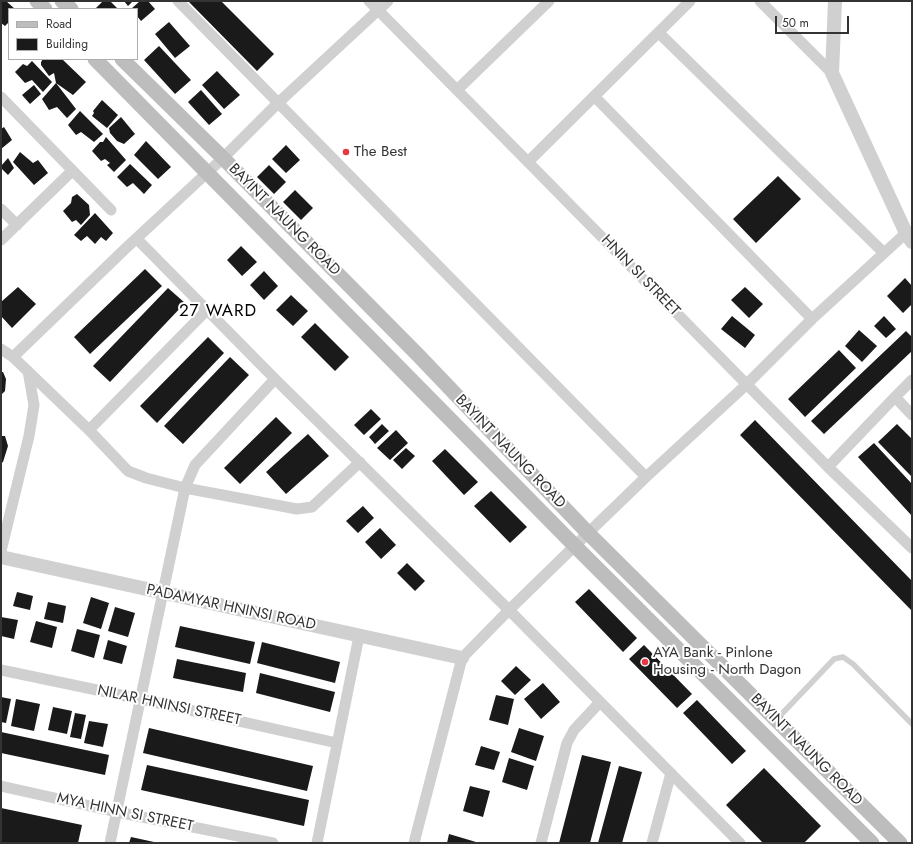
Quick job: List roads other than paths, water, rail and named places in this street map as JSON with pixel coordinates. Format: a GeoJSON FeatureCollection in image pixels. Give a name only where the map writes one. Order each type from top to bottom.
{"type":"FeatureCollection","features":[{"type":"Feature","properties":{"kind":"main road"},"geometry":{"type":"LineString","coordinates":[[62,1],[70,8]]}},
{"type":"Feature","properties":{"kind":"main road","name":"BAYINT NAUNG ROAD"},"geometry":{"type":"LineString","coordinates":[[96,60],[575,546],[872,843]]}},
{"type":"Feature","properties":{"kind":"main road","name":"BAYINT NAUNG ROAD"},"geometry":{"type":"LineString","coordinates":[[123,60],[223,158],[386,323],[588,533],[900,843]]}},
{"type":"Feature","properties":{"kind":"main road"},"geometry":{"type":"LineString","coordinates":[[370,338],[386,323]]}},
{"type":"Feature","properties":{"kind":"street"},"geometry":{"type":"LineString","coordinates":[[178,1],[646,477]]}},
{"type":"Feature","properties":{"kind":"street","name":"HNIN SI STREET"},"geometry":{"type":"LineString","coordinates":[[369,1],[746,385],[912,548]]}},
{"type":"Feature","properties":{"kind":"street"},"geometry":{"type":"LineString","coordinates":[[13,357],[126,248],[223,158],[278,103],[388,1]]}},
{"type":"Feature","properties":{"kind":"street"},"geometry":{"type":"LineString","coordinates":[[457,90],[549,1]]}},
{"type":"Feature","properties":{"kind":"street"},"geometry":{"type":"LineString","coordinates":[[528,162],[690,1]]}},
{"type":"Feature","properties":{"kind":"street"},"geometry":{"type":"LineString","coordinates":[[414,843],[462,658],[588,533],[646,477],[746,385],[812,319],[884,253],[909,238],[832,73],[760,1]]}},
{"type":"Feature","properties":{"kind":"street"},"geometry":{"type":"LineString","coordinates":[[832,73],[835,1]]}},
{"type":"Feature","properties":{"kind":"street"},"geometry":{"type":"LineString","coordinates":[[659,33],[884,253]]}},
{"type":"Feature","properties":{"kind":"street"},"geometry":{"type":"LineString","coordinates":[[594,96],[812,319]]}},
{"type":"Feature","properties":{"kind":"street"},"geometry":{"type":"LineString","coordinates":[[1,97],[110,210]]}},
{"type":"Feature","properties":{"kind":"street"},"geometry":{"type":"LineString","coordinates":[[1,240],[72,171]]}},
{"type":"Feature","properties":{"kind":"street"},"geometry":{"type":"LineString","coordinates":[[1,209],[17,225]]}},
{"type":"Feature","properties":{"kind":"street"},"geometry":{"type":"LineString","coordinates":[[137,239],[275,379],[509,610],[740,843]]}},
{"type":"Feature","properties":{"kind":"street"},"geometry":{"type":"LineString","coordinates":[[89,430],[207,310]]}},
{"type":"Feature","properties":{"kind":"street"},"geometry":{"type":"LineString","coordinates":[[1,349],[13,357],[28,371],[89,430],[128,471],[146,478],[186,488],[297,509],[312,507],[360,462]]}},
{"type":"Feature","properties":{"kind":"street"},"geometry":{"type":"LineString","coordinates":[[1,551],[29,436],[34,405],[28,371]]}},
{"type":"Feature","properties":{"kind":"street"},"geometry":{"type":"LineString","coordinates":[[110,843],[186,488],[195,465],[275,379]]}},
{"type":"Feature","properties":{"kind":"street"},"geometry":{"type":"LineString","coordinates":[[828,467],[912,380]]}},
{"type":"Feature","properties":{"kind":"street"},"geometry":{"type":"LineString","coordinates":[[895,397],[912,415]]}},
{"type":"Feature","properties":{"kind":"street","name":"PADAMYAR HNINSI ROAD"},"geometry":{"type":"LineString","coordinates":[[1,557],[462,658]]}},
{"type":"Feature","properties":{"kind":"street"},"geometry":{"type":"LineString","coordinates":[[317,843],[360,636]]}},
{"type":"Feature","properties":{"kind":"street","name":"NILAR HNINSI STREET"},"geometry":{"type":"LineString","coordinates":[[1,670],[337,742]]}},
{"type":"Feature","properties":{"kind":"street"},"geometry":{"type":"LineString","coordinates":[[541,843],[567,743],[574,730],[600,702]]}},
{"type":"Feature","properties":{"kind":"street"},"geometry":{"type":"LineString","coordinates":[[652,843],[671,773]]}},
{"type":"Feature","properties":{"kind":"street","name":"MYA HINN SI STREET"},"geometry":{"type":"LineString","coordinates":[[1,786],[116,812],[273,843]]}},
{"type":"Feature","properties":{"kind":"lane"},"geometry":{"type":"LineString","coordinates":[[776,720],[834,658],[844,657],[853,664],[912,724]]}},
{"type":"Feature","properties":{"kind":"place","name":"The Best"},"geometry":{"type":"Point","coordinates":[346,152]}},
{"type":"Feature","properties":{"kind":"place","name":"AYA Bank - Pinlone Housing - North Dagon"},"geometry":{"type":"Point","coordinates":[645,662]}},
{"type":"Feature","properties":{"kind":"district","name":"27 WARD"},"geometry":{"type":"Point","coordinates":[218,312]}}]}
